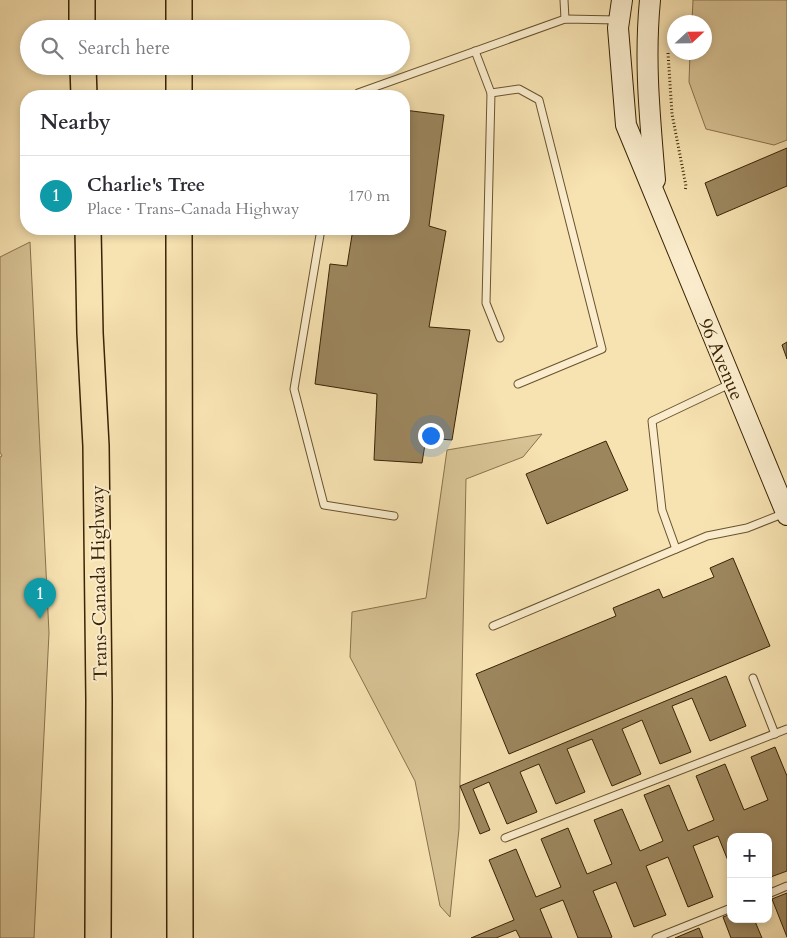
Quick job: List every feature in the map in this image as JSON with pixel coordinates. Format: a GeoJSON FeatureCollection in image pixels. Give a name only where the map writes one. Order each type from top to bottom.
{"type":"FeatureCollection","features":[{"type":"Feature","properties":{"kind":"highway"},"geometry":{"type":"LineString","coordinates":[[82,0],[82,20]]}},
{"type":"Feature","properties":{"kind":"highway"},"geometry":{"type":"LineString","coordinates":[[179,0],[179,20]]}},
{"type":"Feature","properties":{"kind":"highway"},"geometry":{"type":"LineString","coordinates":[[83,75],[84,90]]}},
{"type":"Feature","properties":{"kind":"highway"},"geometry":{"type":"LineString","coordinates":[[179,75],[179,90]]}},
{"type":"Feature","properties":{"kind":"highway","name":"Trans-Canada Highway"},"geometry":{"type":"LineString","coordinates":[[88,235],[90,333],[96,446],[99,690],[98,938]]}},
{"type":"Feature","properties":{"kind":"highway"},"geometry":{"type":"LineString","coordinates":[[179,235],[180,938]]}},
{"type":"Feature","properties":{"kind":"main road","name":"96 Avenue"},"geometry":{"type":"LineString","coordinates":[[622,0],[618,28],[626,125],[786,514]]}},
{"type":"Feature","properties":{"kind":"main road","name":"96 Avenue"},"geometry":{"type":"LineString","coordinates":[[650,0],[646,67],[658,202]]}},
{"type":"Feature","properties":{"kind":"lane"},"geometry":{"type":"LineString","coordinates":[[564,0],[565,19]]}},
{"type":"Feature","properties":{"kind":"lane"},"geometry":{"type":"LineString","coordinates":[[410,74],[565,19],[619,20]]}},
{"type":"Feature","properties":{"kind":"lane"},"geometry":{"type":"LineString","coordinates":[[475,50],[491,93],[486,303],[500,338]]}},
{"type":"Feature","properties":{"kind":"lane"},"geometry":{"type":"LineString","coordinates":[[366,90],[407,75]]}},
{"type":"Feature","properties":{"kind":"lane"},"geometry":{"type":"LineString","coordinates":[[491,93],[519,90],[539,100],[602,350],[518,384]]}},
{"type":"Feature","properties":{"kind":"lane"},"geometry":{"type":"LineString","coordinates":[[319,235],[294,389],[324,505],[394,516]]}},
{"type":"Feature","properties":{"kind":"lane"},"geometry":{"type":"LineString","coordinates":[[676,549],[662,510],[652,421],[732,383]]}},
{"type":"Feature","properties":{"kind":"lane"},"geometry":{"type":"LineString","coordinates":[[492,626],[707,536],[747,528],[786,514]]}},
{"type":"Feature","properties":{"kind":"lane"},"geometry":{"type":"LineString","coordinates":[[753,678],[775,734]]}},
{"type":"Feature","properties":{"kind":"lane"},"geometry":{"type":"LineString","coordinates":[[505,838],[787,728]]}},
{"type":"Feature","properties":{"kind":"lane"},"geometry":{"type":"LineString","coordinates":[[772,892],[787,886]]}},
{"type":"Feature","properties":{"kind":"lane"},"geometry":{"type":"LineString","coordinates":[[656,938],[727,910]]}},
{"type":"Feature","properties":{"kind":"path"},"geometry":{"type":"LineString","coordinates":[[669,60],[672,114],[686,186],[685,191]]}},
{"type":"Feature","properties":{"kind":"shaded area"},"geometry":{"type":"Polygon","coordinates":[[[693,0],[787,0],[787,140],[774,145],[706,129],[689,82],[690,60],[712,60],[712,15],[692,15],[693,0]]]}},
{"type":"Feature","properties":{"kind":"shaded area"},"geometry":{"type":"Polygon","coordinates":[[[30,242],[49,633],[34,938],[0,938],[0,457],[2,456],[0,452],[0,257],[30,242]]]}},
{"type":"Feature","properties":{"kind":"shaded area"},"geometry":{"type":"Polygon","coordinates":[[[542,434],[523,457],[466,479],[459,829],[450,917],[440,906],[415,781],[350,657],[352,612],[426,598],[447,450],[542,434]]]}},
{"type":"Feature","properties":{"kind":"building"},"geometry":{"type":"Polygon","coordinates":[[[410,111],[444,115],[429,226],[446,231],[429,327],[470,330],[452,440],[426,438],[422,463],[374,460],[377,394],[315,384],[330,264],[347,266],[352,235],[410,235],[410,111]]]}},
{"type":"Feature","properties":{"kind":"building"},"geometry":{"type":"Polygon","coordinates":[[[787,148],[787,186],[717,216],[705,183],[787,148]]]}},
{"type":"Feature","properties":{"kind":"building"},"geometry":{"type":"Polygon","coordinates":[[[787,342],[787,359],[782,345],[787,342]]]}},
{"type":"Feature","properties":{"kind":"building"},"geometry":{"type":"Polygon","coordinates":[[[606,441],[628,490],[547,524],[526,474],[606,441]]]}},
{"type":"Feature","properties":{"kind":"building"},"geometry":{"type":"Polygon","coordinates":[[[733,558],[770,646],[509,754],[476,674],[616,616],[613,608],[659,589],[663,598],[714,577],[710,568],[733,558]]]}},
{"type":"Feature","properties":{"kind":"building"},"geometry":{"type":"Polygon","coordinates":[[[726,676],[746,726],[710,741],[692,698],[672,706],[691,752],[660,764],[642,720],[622,729],[641,774],[612,786],[592,739],[567,749],[585,792],[556,804],[539,764],[520,772],[537,812],[507,824],[489,782],[473,789],[490,830],[480,834],[460,786],[726,676]]]}},
{"type":"Feature","properties":{"kind":"building"},"geometry":{"type":"Polygon","coordinates":[[[775,747],[787,776],[787,871],[772,877],[772,833],[727,833],[727,858],[718,836],[693,846],[713,897],[688,907],[668,857],[646,866],[666,915],[634,927],[616,882],[593,891],[612,937],[610,938],[578,938],[563,900],[540,909],[552,938],[520,938],[516,930],[496,938],[471,938],[514,920],[489,860],[516,849],[536,897],[561,887],[541,839],[568,828],[587,874],[612,864],[594,820],[622,809],[640,851],[663,841],[644,795],[669,785],[688,831],[714,820],[696,776],[725,764],[744,810],[768,800],[751,757],[775,747]]]}},
{"type":"Feature","properties":{"kind":"building"},"geometry":{"type":"Polygon","coordinates":[[[787,893],[787,937],[772,899],[787,893]]]}},
{"type":"Feature","properties":{"kind":"building"},"geometry":{"type":"Polygon","coordinates":[[[727,916],[727,923],[756,923],[762,938],[731,938],[723,917],[727,916]]]}},
{"type":"Feature","properties":{"kind":"building"},"geometry":{"type":"Polygon","coordinates":[[[699,928],[703,938],[675,938],[699,928]]]}},
{"type":"Feature","properties":{"kind":"place","name":"Charlie's Tree"},"geometry":{"type":"Point","coordinates":[40,619]}}]}
